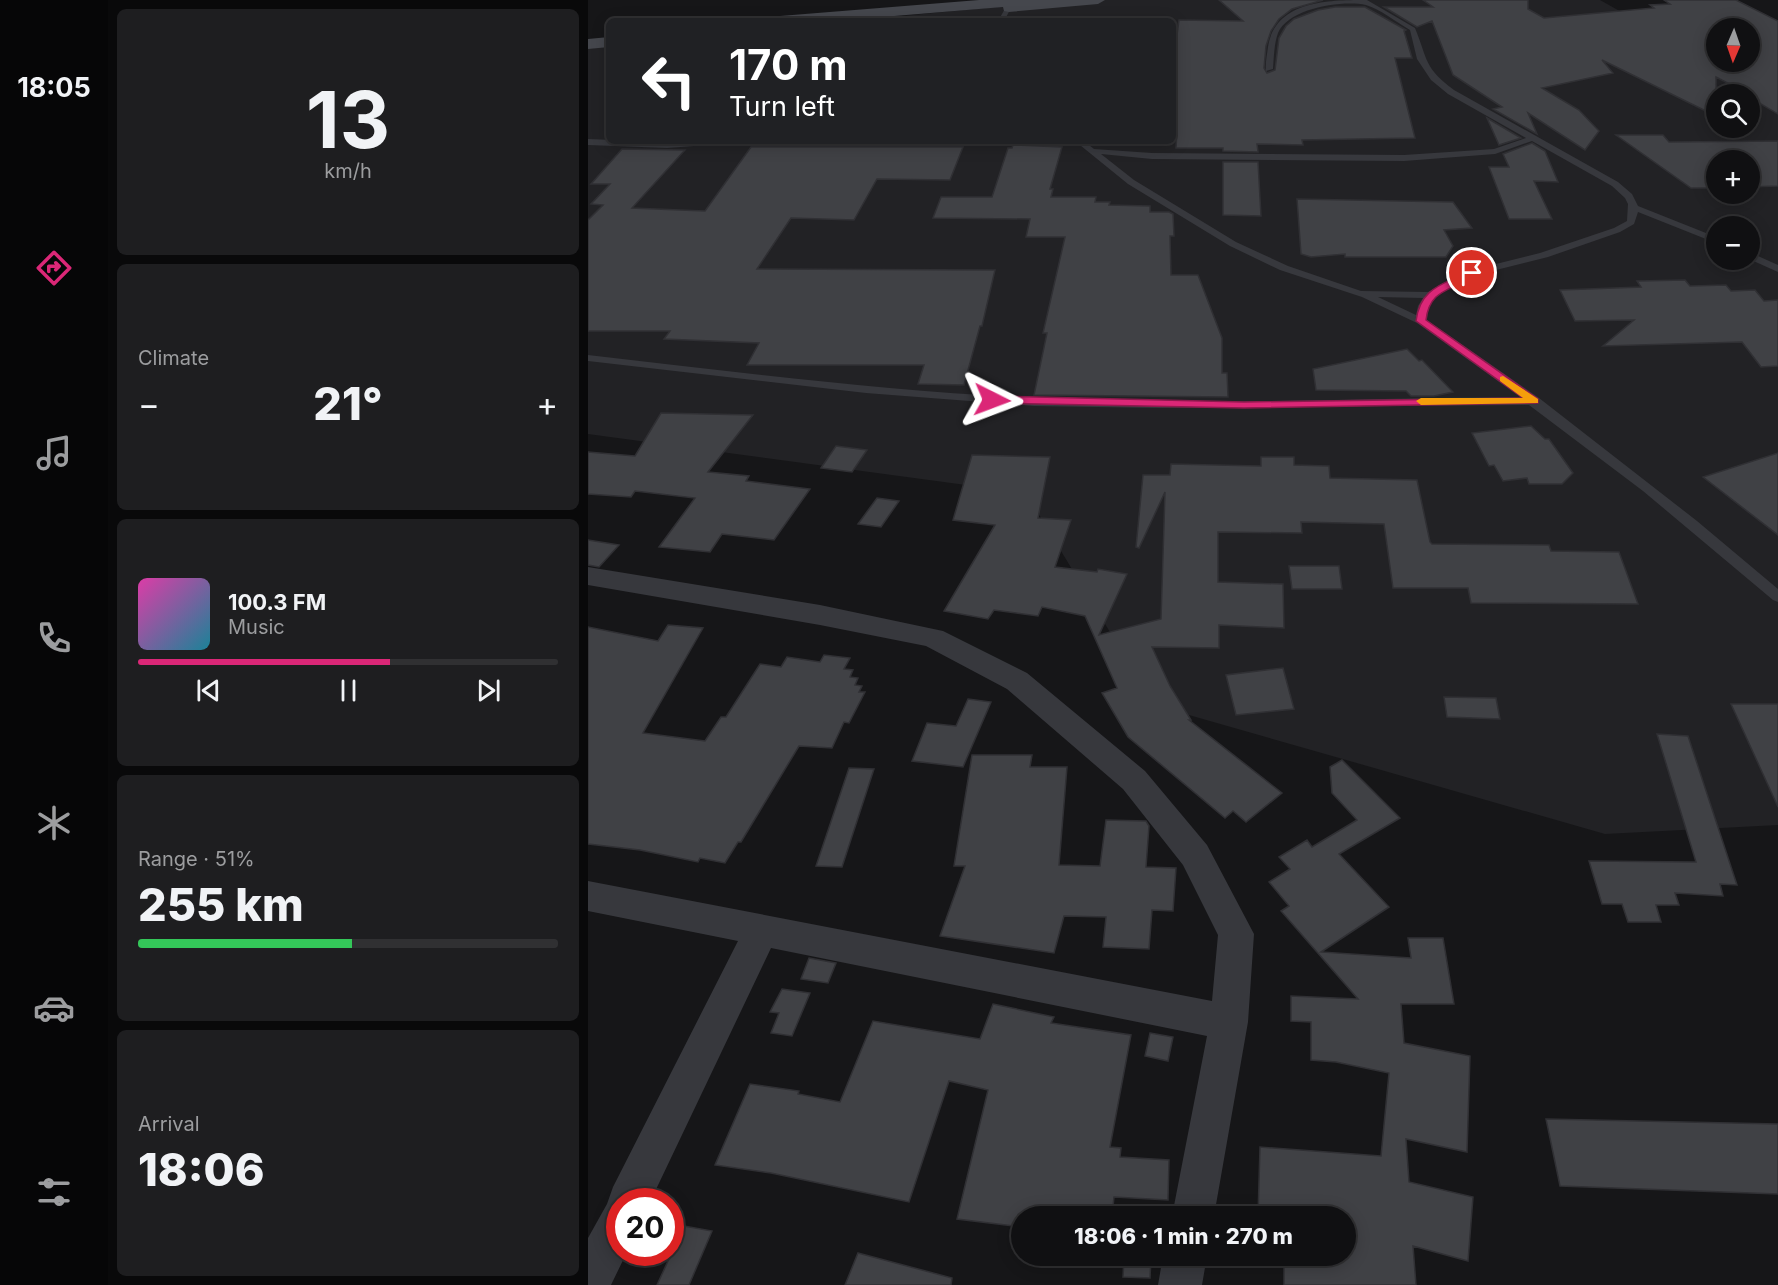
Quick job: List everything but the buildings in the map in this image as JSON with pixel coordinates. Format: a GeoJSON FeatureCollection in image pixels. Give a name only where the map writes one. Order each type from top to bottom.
{"type":"FeatureCollection","features":[{"type":"Feature","properties":{"kind":"street"},"geometry":{"type":"LineString","coordinates":[[871,18],[1031,0]]}},
{"type":"Feature","properties":{"kind":"street"},"geometry":{"type":"LineString","coordinates":[[898,18],[1004,15],[1098,0]]}},
{"type":"Feature","properties":{"kind":"street"},"geometry":{"type":"LineString","coordinates":[[588,37],[606,35]]}},
{"type":"Feature","properties":{"kind":"street"},"geometry":{"type":"LineString","coordinates":[[588,44],[606,42]]}},
{"type":"Feature","properties":{"kind":"street"},"geometry":{"type":"LineString","coordinates":[[588,576],[820,615],[933,638],[1017,681],[1134,780],[1195,855],[1236,934],[1229,1022],[1195,1206]]}},
{"type":"Feature","properties":{"kind":"street"},"geometry":{"type":"LineString","coordinates":[[588,896],[1229,1022]]}},
{"type":"Feature","properties":{"kind":"street"},"geometry":{"type":"LineString","coordinates":[[635,1188],[762,932]]}},
{"type":"Feature","properties":{"kind":"street"},"geometry":{"type":"LineString","coordinates":[[588,1284],[606,1248]]}},
{"type":"Feature","properties":{"kind":"street"},"geometry":{"type":"LineString","coordinates":[[1180,1285],[1183,1266]]}},
{"type":"Feature","properties":{"kind":"lane"},"geometry":{"type":"LineString","coordinates":[[1269,69],[1275,31],[1288,17],[1304,7],[1365,1],[1413,29],[1421,63],[1433,79],[1451,92],[1615,184],[1630,196],[1635,208],[1632,222],[1617,230],[1544,255],[1472,273],[1430,295],[1360,294]]}},
{"type":"Feature","properties":{"kind":"lane"},"geometry":{"type":"LineString","coordinates":[[1092,151],[1152,156],[1404,158],[1495,151],[1533,138]]}},
{"type":"Feature","properties":{"kind":"lane"},"geometry":{"type":"LineString","coordinates":[[589,145],[680,144]]}},
{"type":"Feature","properties":{"kind":"lane"},"geometry":{"type":"LineString","coordinates":[[1083,144],[1134,173],[1233,244],[1284,268],[1360,294],[1421,321],[1534,401],[1710,537],[1778,597]]}},
{"type":"Feature","properties":{"kind":"lane"},"geometry":{"type":"LineString","coordinates":[[1134,173],[1152,156]]}},
{"type":"Feature","properties":{"kind":"lane"},"geometry":{"type":"LineString","coordinates":[[1635,208],[1706,236]]}},
{"type":"Feature","properties":{"kind":"lane"},"geometry":{"type":"LineString","coordinates":[[1760,260],[1778,269]]}},
{"type":"Feature","properties":{"kind":"lane"},"geometry":{"type":"LineString","coordinates":[[1421,321],[1423,306],[1430,295]]}},
{"type":"Feature","properties":{"kind":"lane"},"geometry":{"type":"LineString","coordinates":[[588,358],[904,394],[1035,402],[1244,405],[1534,401]]}},
{"type":"Feature","properties":{"kind":"shaded area"},"geometry":{"type":"Polygon","coordinates":[[[1072,0],[1600,0],[1706,60],[1706,72],[1728,72],[1750,84],[1706,84],[1706,138],[1760,138],[1760,90],[1778,100],[1778,825],[1605,834],[1154,705],[1026,493],[588,434],[588,46],[606,44],[606,144],[1176,144],[1176,18],[881,18],[1072,0]]]}},
{"type":"Feature","properties":{"kind":"slow traffic"},"geometry":{"type":"LineString","coordinates":[[1421,401],[1534,401],[1503,379]]}},
{"type":"Feature","properties":{"kind":"route"},"geometry":{"type":"LineString","coordinates":[[992,400],[1244,405],[1459,400],[1534,401],[1421,321],[1423,306],[1430,295],[1472,273]]}}]}
